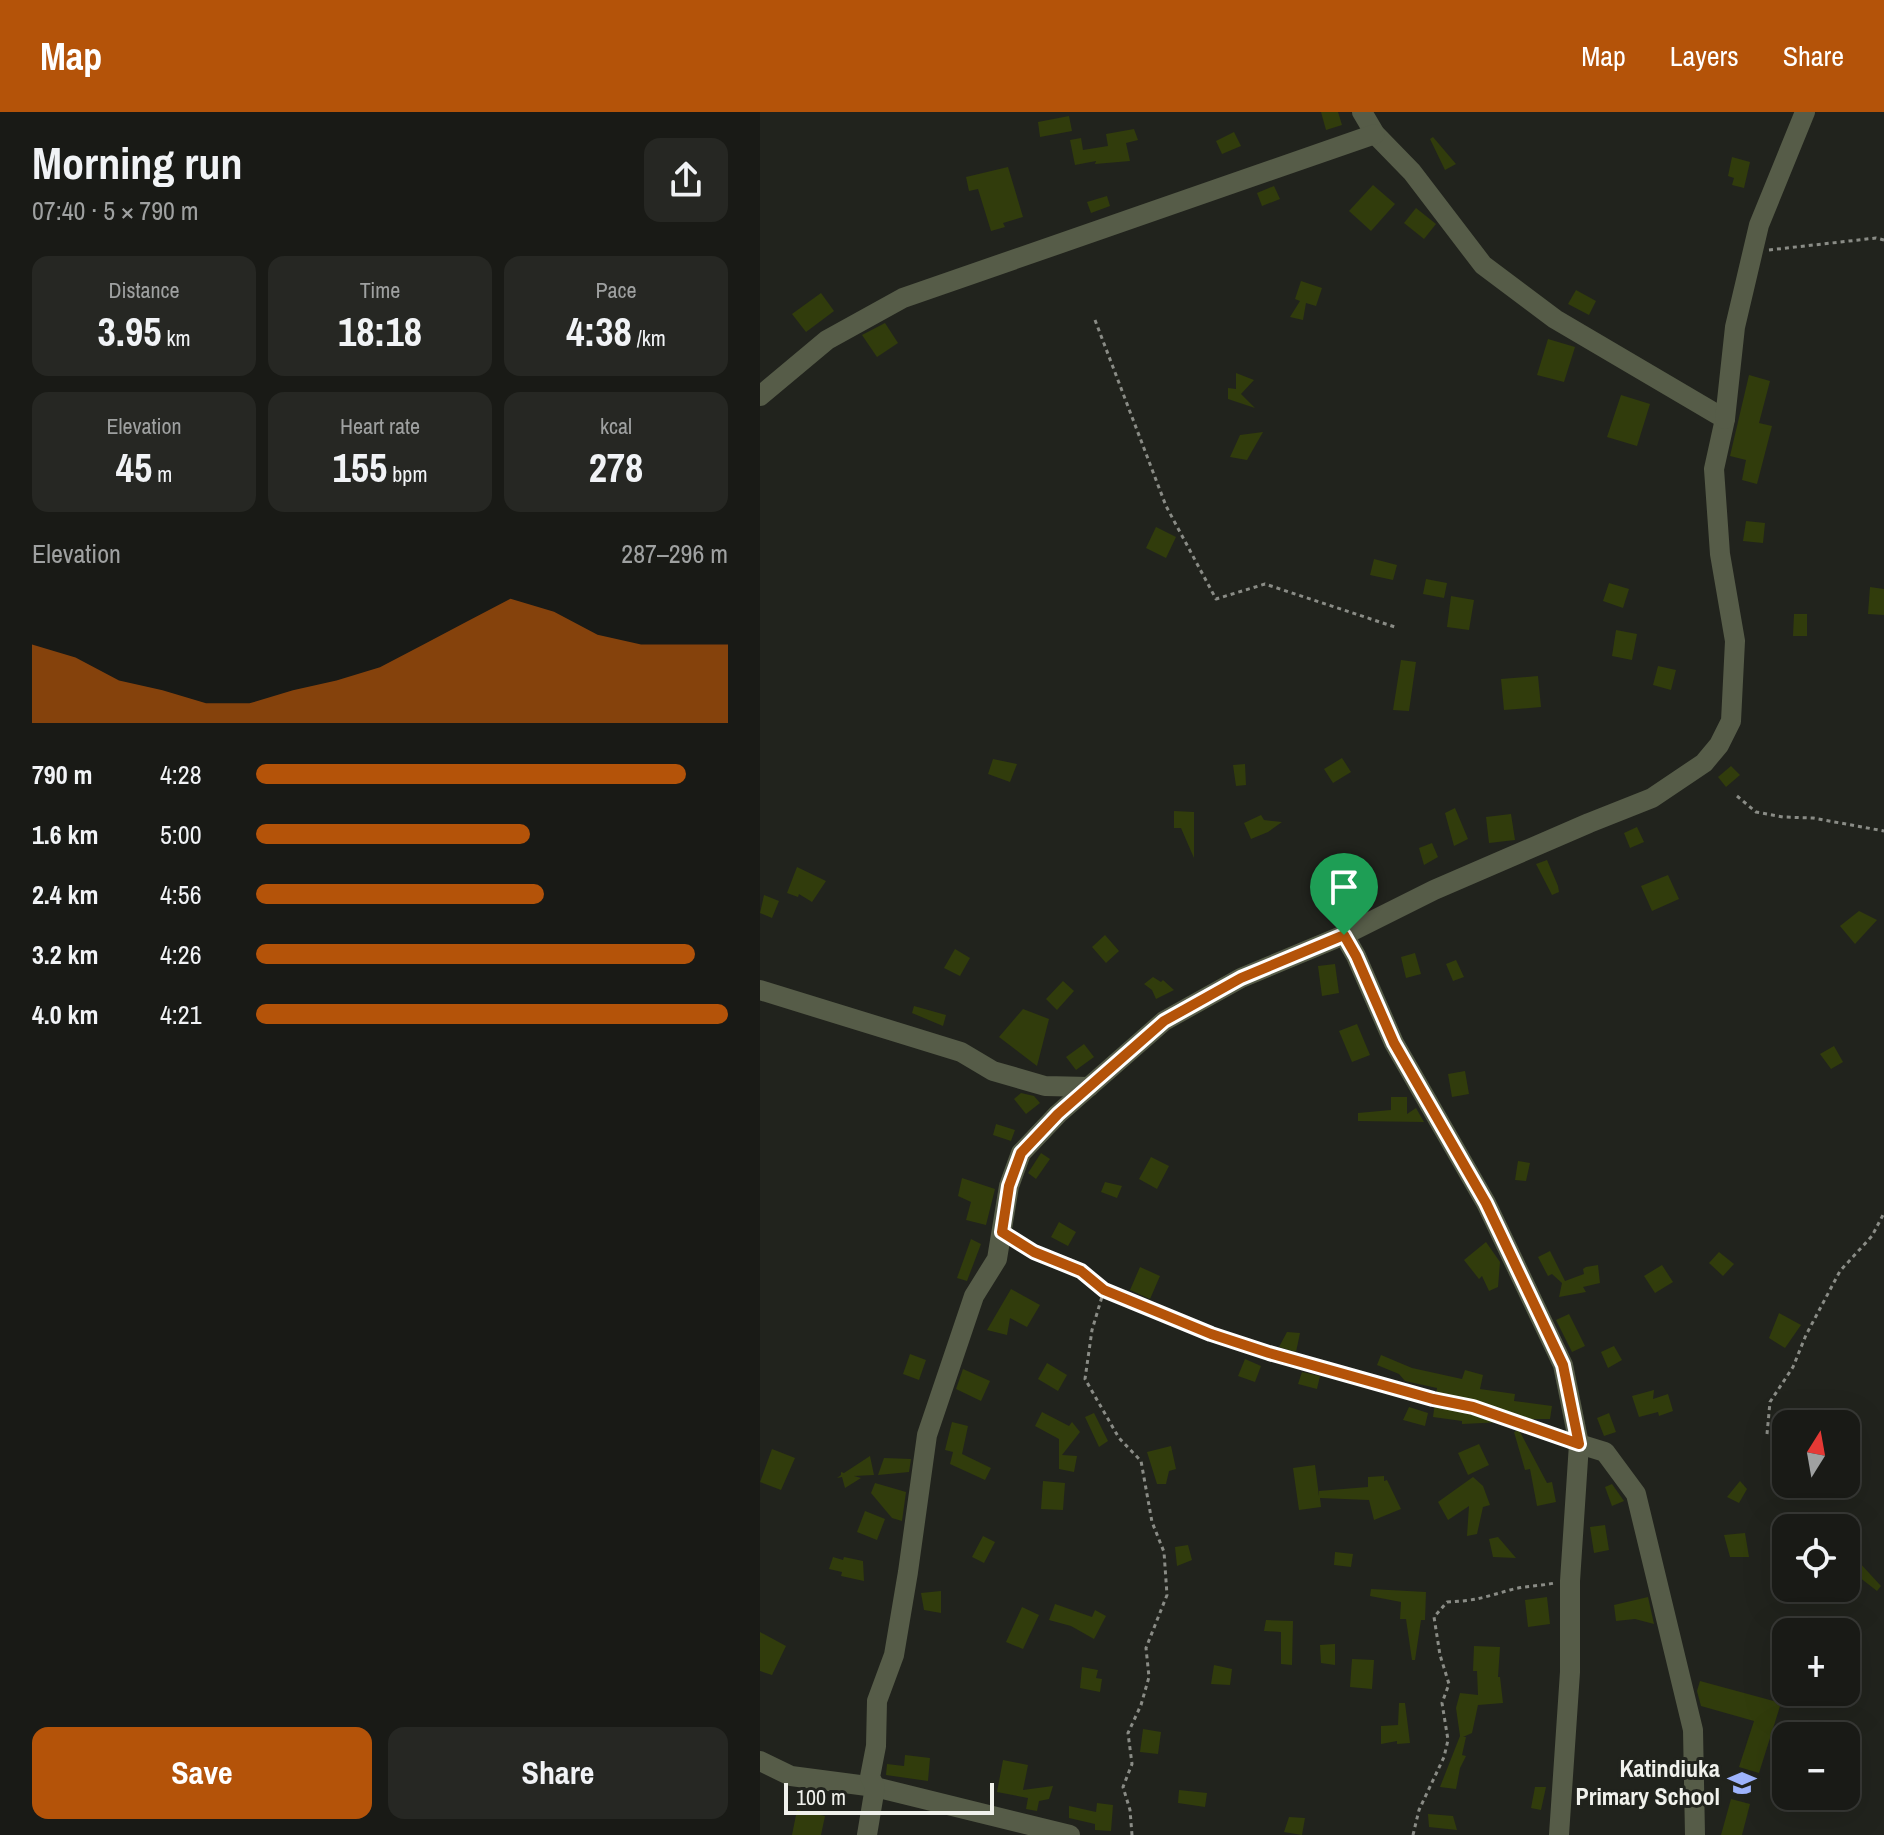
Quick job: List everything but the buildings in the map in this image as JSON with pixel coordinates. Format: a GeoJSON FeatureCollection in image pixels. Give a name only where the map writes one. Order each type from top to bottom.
{"type":"FeatureCollection","features":[{"type":"Feature","properties":{"kind":"street"},"geometry":{"type":"LineString","coordinates":[[1362,112],[1375,134],[1412,172],[1483,265],[1555,319],[1725,419]]}},
{"type":"Feature","properties":{"kind":"street"},"geometry":{"type":"LineString","coordinates":[[867,1835],[875,1787],[870,1777],[876,1746],[877,1701],[894,1655],[927,1435],[974,1296],[997,1259],[1009,1186],[1021,1153],[1058,1114],[1164,1021],[1241,978],[1344,935],[1434,890],[1652,798],[1704,763],[1719,745],[1731,721],[1735,641],[1720,554],[1714,469],[1725,419],[1735,327],[1759,225],[1805,112]]}},
{"type":"Feature","properties":{"kind":"street"},"geometry":{"type":"LineString","coordinates":[[760,396],[827,340],[903,298],[1375,134]]}},
{"type":"Feature","properties":{"kind":"street"},"geometry":{"type":"LineString","coordinates":[[1344,935],[1394,1043],[1486,1203],[1563,1365],[1579,1444],[1570,1581],[1570,1672],[1559,1835]]}},
{"type":"Feature","properties":{"kind":"street"},"geometry":{"type":"LineString","coordinates":[[760,990],[961,1052],[993,1071],[1019,1079],[1045,1086],[1089,1087]]}},
{"type":"Feature","properties":{"kind":"street"},"geometry":{"type":"LineString","coordinates":[[1579,1444],[1605,1452],[1636,1494],[1693,1730],[1695,1835]]}},
{"type":"Feature","properties":{"kind":"street"},"geometry":{"type":"LineString","coordinates":[[760,1761],[791,1776],[875,1787],[1070,1835]]}},
{"type":"Feature","properties":{"kind":"path"},"geometry":{"type":"LineString","coordinates":[[1754,252],[1876,238],[1884,240]]}},
{"type":"Feature","properties":{"kind":"path"},"geometry":{"type":"LineString","coordinates":[[1095,320],[1166,506],[1216,599],[1265,584],[1398,628]]}},
{"type":"Feature","properties":{"kind":"path"},"geometry":{"type":"LineString","coordinates":[[1737,796],[1756,812],[1884,831]]}},
{"type":"Feature","properties":{"kind":"path"},"geometry":{"type":"LineString","coordinates":[[1767,1434],[1770,1402],[1793,1367],[1840,1271],[1872,1236],[1884,1213]]}},
{"type":"Feature","properties":{"kind":"path"},"geometry":{"type":"LineString","coordinates":[[1002,1232],[1034,1252],[1081,1271],[1104,1290],[1211,1334],[1433,1399],[1473,1407],[1579,1444]]}},
{"type":"Feature","properties":{"kind":"path"},"geometry":{"type":"LineString","coordinates":[[1104,1290],[1092,1330],[1085,1379],[1119,1438],[1141,1461],[1152,1522],[1164,1552],[1167,1595],[1146,1648],[1149,1677],[1128,1733],[1132,1764],[1123,1787],[1130,1810],[1132,1835]]}},
{"type":"Feature","properties":{"kind":"path"},"geometry":{"type":"LineString","coordinates":[[1413,1835],[1419,1810],[1444,1757],[1448,1740],[1442,1703],[1449,1684],[1440,1655],[1434,1617],[1447,1602],[1492,1597],[1510,1590],[1570,1581]]}},
{"type":"Feature","properties":{"kind":"place","name":"Katindiuka Primary School"},"geometry":{"type":"Point","coordinates":[1742,1783]}},
{"type":"Feature","properties":{"kind":"route"},"geometry":{"type":"LineString","coordinates":[[1344,935],[1394,1043],[1486,1203],[1563,1365],[1579,1444],[1473,1407],[1433,1399],[1211,1334],[1104,1290],[1081,1271],[1034,1252],[1002,1232],[1009,1186],[1021,1153],[1058,1114],[1164,1021],[1241,978],[1344,935]]}}]}
